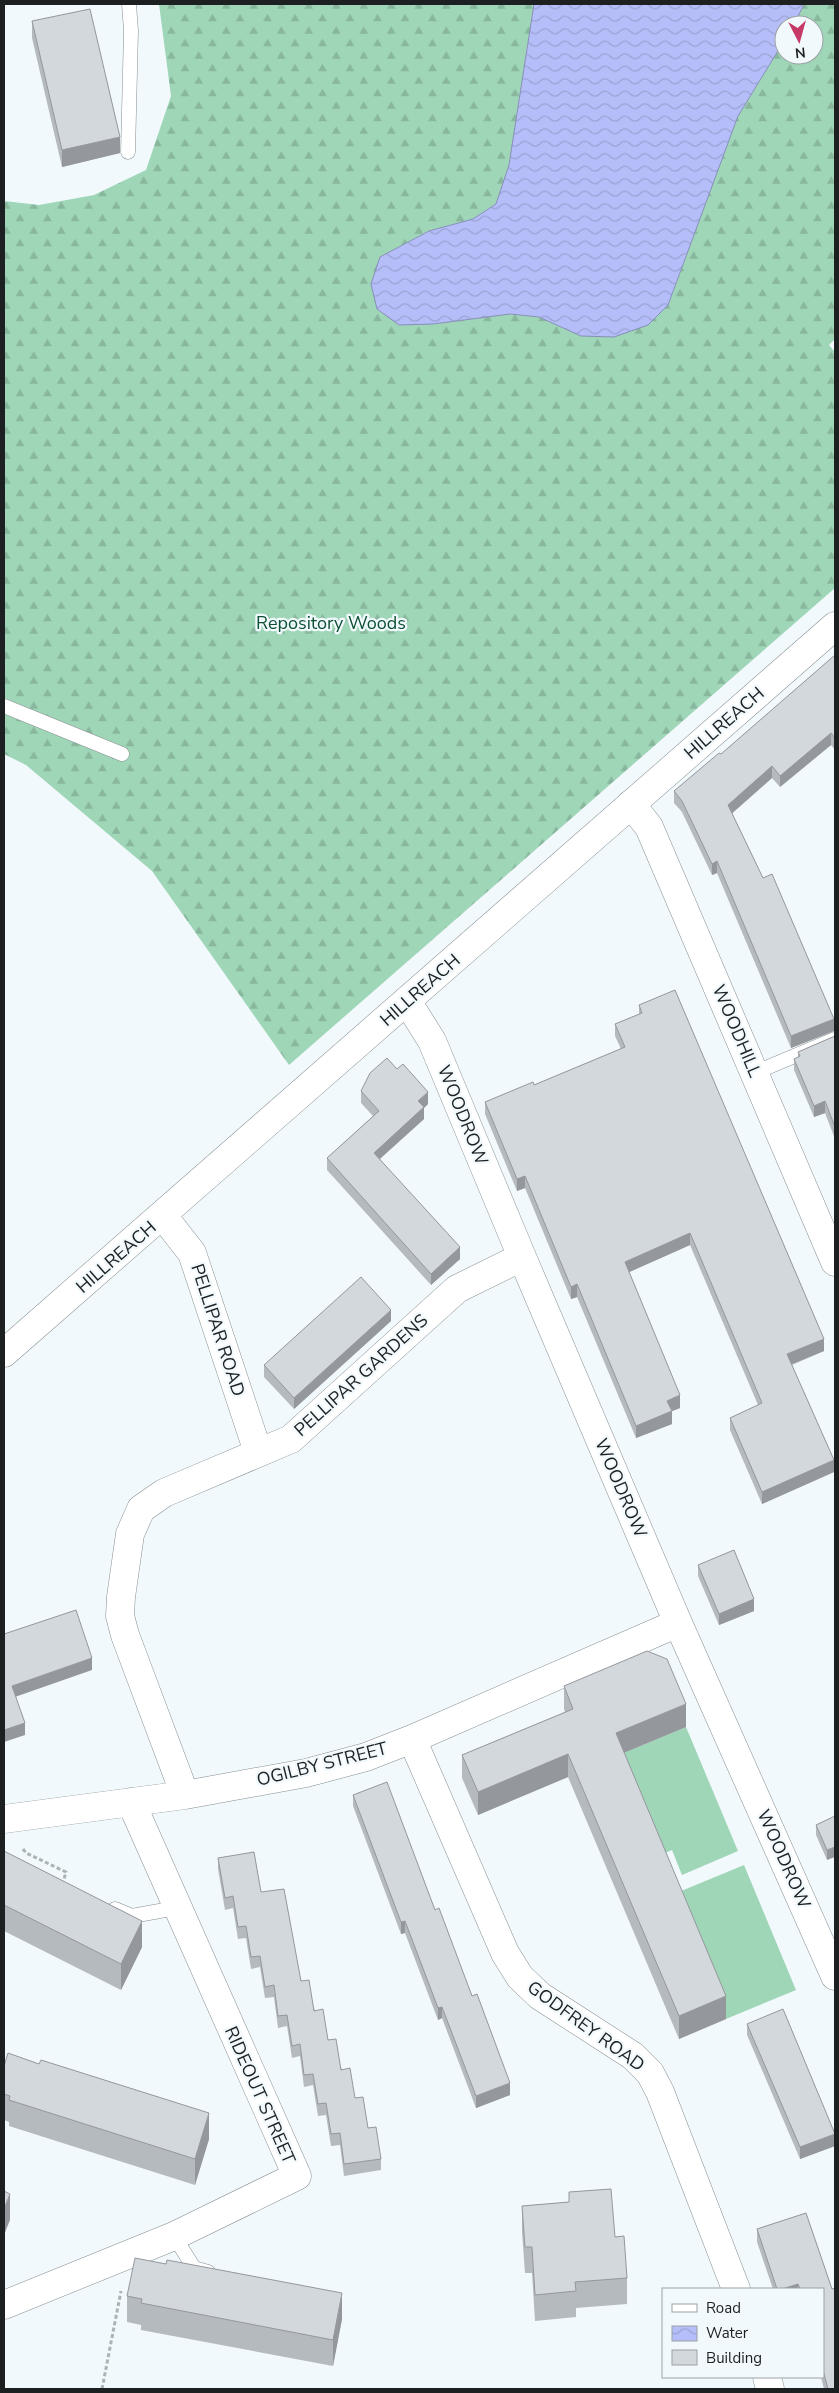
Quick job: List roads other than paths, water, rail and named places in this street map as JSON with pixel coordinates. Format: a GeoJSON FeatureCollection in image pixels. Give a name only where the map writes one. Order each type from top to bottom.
{"type":"FeatureCollection","features":[{"type":"Feature","properties":{"kind":"street","name":"HILLREACH"},"geometry":{"type":"LineString","coordinates":[[4,1353],[163,1216],[835,626]]}},
{"type":"Feature","properties":{"kind":"street","name":"WOODHILL"},"geometry":{"type":"LineString","coordinates":[[631,804],[649,827],[835,1262]]}},
{"type":"Feature","properties":{"kind":"street","name":"WOODROW"},"geometry":{"type":"LineString","coordinates":[[407,1001],[432,1041],[678,1623],[835,1976]]}},
{"type":"Feature","properties":{"kind":"street","name":"PELLIPAR ROAD"},"geometry":{"type":"LineString","coordinates":[[163,1216],[192,1253],[258,1452]]}},
{"type":"Feature","properties":{"kind":"street","name":"PELLIPAR GARDENS"},"geometry":{"type":"LineString","coordinates":[[185,1795],[125,1635],[120,1616],[130,1534],[141,1510],[164,1494],[291,1439],[456,1290],[522,1257]]}},
{"type":"Feature","properties":{"kind":"street","name":"OGILBY STREET"},"geometry":{"type":"LineString","coordinates":[[11,1818],[185,1795],[306,1773],[366,1757],[412,1739],[678,1623]]}},
{"type":"Feature","properties":{"kind":"street","name":"GODFREY ROAD"},"geometry":{"type":"LineString","coordinates":[[412,1739],[505,1953],[520,1977],[540,1996],[633,2056],[650,2073],[660,2092],[736,2288]]}},
{"type":"Feature","properties":{"kind":"street","name":"RIDEOUT STREET"},"geometry":{"type":"LineString","coordinates":[[4,2305],[174,2236],[297,2176],[176,1908],[131,1802]]}},
{"type":"Feature","properties":{"kind":"lane"},"geometry":{"type":"LineString","coordinates":[[128,152],[131,31],[129,4]]}},
{"type":"Feature","properties":{"kind":"lane"},"geometry":{"type":"LineString","coordinates":[[4,706],[122,754]]}},
{"type":"Feature","properties":{"kind":"lane"},"geometry":{"type":"LineString","coordinates":[[754,1073],[835,1039]]}},
{"type":"Feature","properties":{"kind":"lane"},"geometry":{"type":"LineString","coordinates":[[105,1905],[132,1916],[176,1908]]}},
{"type":"Feature","properties":{"kind":"lane"},"geometry":{"type":"LineString","coordinates":[[174,2236],[194,2268],[221,2275]]}},
{"type":"Feature","properties":{"kind":"water"},"geometry":{"type":"Polygon","coordinates":[[[534,4],[804,4],[799,15],[774,15],[774,57],[738,116],[668,305],[648,325],[614,337],[581,336],[539,317],[510,314],[433,324],[399,325],[377,309],[371,284],[380,257],[429,231],[473,219],[496,204],[509,165],[534,4]]]}},
{"type":"Feature","properties":{"kind":"park label","name":"Repository Woods"},"geometry":{"type":"Point","coordinates":[331,623]}}]}
